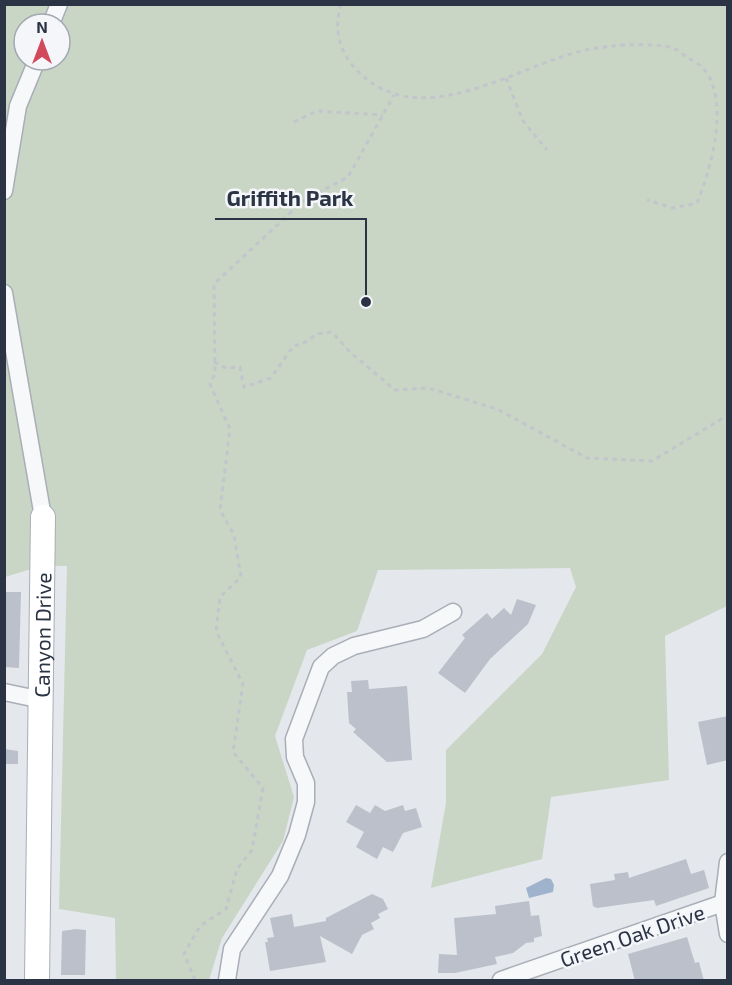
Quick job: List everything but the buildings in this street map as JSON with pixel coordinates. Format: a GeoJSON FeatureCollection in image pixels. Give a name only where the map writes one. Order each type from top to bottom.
{"type":"FeatureCollection","features":[{"type":"Feature","properties":{"kind":"street"},"geometry":{"type":"LineString","coordinates":[[4,191],[18,106],[32,72]]}},
{"type":"Feature","properties":{"kind":"street","name":"Canyon Drive"},"geometry":{"type":"LineString","coordinates":[[4,293],[43,517],[36,981]]}},
{"type":"Feature","properties":{"kind":"street"},"geometry":{"type":"LineString","coordinates":[[226,981],[232,949],[280,876],[297,835],[306,802],[306,783],[295,757],[294,739],[321,667],[333,656],[354,646],[423,629],[453,612]]}},
{"type":"Feature","properties":{"kind":"street"},"geometry":{"type":"LineString","coordinates":[[4,692],[42,700]]}},
{"type":"Feature","properties":{"kind":"street","name":"Green Oak Drive"},"geometry":{"type":"LineString","coordinates":[[501,981],[723,903],[728,862]]}},
{"type":"Feature","properties":{"kind":"street"},"geometry":{"type":"LineString","coordinates":[[723,903],[728,934]]}},
{"type":"Feature","properties":{"kind":"path"},"geometry":{"type":"LineString","coordinates":[[341,4],[336,30],[347,59],[367,82],[394,95],[418,97],[464,93],[590,49],[635,45],[673,48],[703,68],[716,91],[717,132],[707,178],[697,203],[673,208],[647,200]]}},
{"type":"Feature","properties":{"kind":"path"},"geometry":{"type":"LineString","coordinates":[[506,78],[523,121],[547,150]]}},
{"type":"Feature","properties":{"kind":"path"},"geometry":{"type":"LineString","coordinates":[[195,981],[184,954],[200,926],[226,909],[237,869],[252,850],[263,788],[233,752],[243,684],[216,631],[220,597],[241,577],[234,535],[220,510],[230,429],[210,384],[215,374],[214,284],[303,201],[348,177],[394,95]]}},
{"type":"Feature","properties":{"kind":"path"},"geometry":{"type":"LineString","coordinates":[[294,122],[317,111],[383,115]]}},
{"type":"Feature","properties":{"kind":"path"},"geometry":{"type":"LineString","coordinates":[[214,362],[226,368],[240,367],[244,387],[272,378],[294,345],[301,345],[317,334],[332,332],[350,352],[395,390],[429,388],[497,409],[587,458],[652,461],[728,415]]}},
{"type":"Feature","properties":{"kind":"green space"},"geometry":{"type":"Polygon","coordinates":[[[5,5],[727,5],[727,606],[665,636],[669,780],[551,797],[542,859],[431,888],[446,803],[446,750],[542,654],[576,587],[570,568],[378,570],[357,631],[307,650],[275,736],[294,797],[283,841],[222,938],[209,980],[116,980],[115,918],[59,909],[67,566],[41,566],[5,577],[5,5]]]}},
{"type":"Feature","properties":{"kind":"water"},"geometry":{"type":"Polygon","coordinates":[[[546,878],[551,879],[554,885],[553,892],[529,898],[526,888],[546,878]]]}},
{"type":"Feature","properties":{"kind":"place","name":"Griffith Park"},"geometry":{"type":"Point","coordinates":[366,302]}}]}
